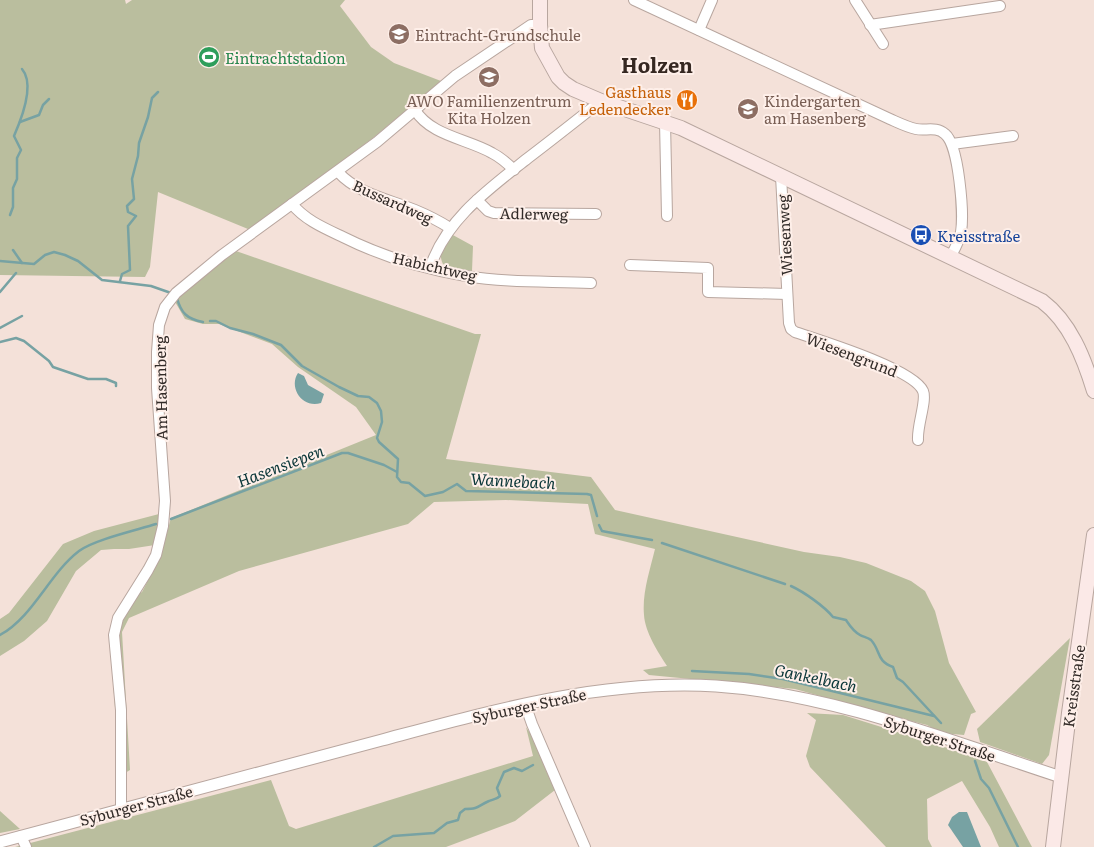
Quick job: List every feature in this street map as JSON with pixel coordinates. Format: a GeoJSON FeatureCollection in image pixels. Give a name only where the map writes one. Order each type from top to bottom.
{"type":"FeatureCollection","features":[{"type":"Feature","properties":{"kind":"main road"},"geometry":{"type":"LineString","coordinates":[[540,0],[542,48],[558,77],[573,89],[601,101],[665,122],[1034,297],[1051,308],[1070,332],[1094,391]]}},
{"type":"Feature","properties":{"kind":"main road","name":"Kreisstraße"},"geometry":{"type":"LineString","coordinates":[[1053,847],[1060,777],[1094,536]]}},
{"type":"Feature","properties":{"kind":"street"},"geometry":{"type":"LineString","coordinates":[[634,0],[908,127],[918,130],[940,130],[946,134],[952,144],[962,194],[961,231],[958,243],[950,257]]}},
{"type":"Feature","properties":{"kind":"street"},"geometry":{"type":"LineString","coordinates":[[699,30],[712,0]]}},
{"type":"Feature","properties":{"kind":"street"},"geometry":{"type":"LineString","coordinates":[[855,0],[883,44]]}},
{"type":"Feature","properties":{"kind":"street"},"geometry":{"type":"LineString","coordinates":[[870,25],[1000,6]]}},
{"type":"Feature","properties":{"kind":"street","name":"Am Hasenberg"},"geometry":{"type":"LineString","coordinates":[[121,809],[121,710],[114,635],[118,618],[156,555],[163,526],[165,502],[157,388],[157,352],[163,312],[169,300],[191,280],[250,234],[338,172],[416,110],[455,76],[530,25],[540,25]]}},
{"type":"Feature","properties":{"kind":"street"},"geometry":{"type":"LineString","coordinates":[[430,268],[437,247],[450,228],[477,200],[601,101]]}},
{"type":"Feature","properties":{"kind":"street"},"geometry":{"type":"LineString","coordinates":[[416,110],[432,126],[492,153],[504,160],[514,170]]}},
{"type":"Feature","properties":{"kind":"street"},"geometry":{"type":"LineString","coordinates":[[665,122],[666,216]]}},
{"type":"Feature","properties":{"kind":"street"},"geometry":{"type":"LineString","coordinates":[[952,144],[1013,136]]}},
{"type":"Feature","properties":{"kind":"street","name":"Bussardweg"},"geometry":{"type":"LineString","coordinates":[[338,172],[345,179],[371,194],[414,210],[450,228]]}},
{"type":"Feature","properties":{"kind":"street","name":"Wiesenweg"},"geometry":{"type":"LineString","coordinates":[[781,176],[787,294]]}},
{"type":"Feature","properties":{"kind":"street","name":"Adlerweg"},"geometry":{"type":"LineString","coordinates":[[477,200],[488,211],[494,213],[596,214]]}},
{"type":"Feature","properties":{"kind":"street","name":"Habichtweg"},"geometry":{"type":"LineString","coordinates":[[292,204],[305,218],[358,245],[430,268],[466,276],[506,280],[592,283]]}},
{"type":"Feature","properties":{"kind":"street"},"geometry":{"type":"LineString","coordinates":[[630,265],[708,268],[708,292],[787,294]]}},
{"type":"Feature","properties":{"kind":"street","name":"Wiesengrund"},"geometry":{"type":"LineString","coordinates":[[787,294],[789,323],[791,329],[795,332],[876,361],[912,378],[919,384],[924,396],[917,430],[918,440]]}},
{"type":"Feature","properties":{"kind":"street","name":"Syburger Straße"},"geometry":{"type":"LineString","coordinates":[[0,842],[24,842],[121,809],[525,704],[571,694],[624,688],[692,685],[750,690],[808,700],[874,717],[1060,777]]}},
{"type":"Feature","properties":{"kind":"street"},"geometry":{"type":"LineString","coordinates":[[525,704],[585,847]]}},
{"type":"Feature","properties":{"kind":"green space"},"geometry":{"type":"Polygon","coordinates":[[[0,0],[125,0],[126,4],[132,0],[345,0],[340,6],[371,47],[394,63],[441,81],[373,138],[242,236],[236,251],[475,334],[481,334],[446,459],[591,477],[615,510],[804,552],[866,563],[911,581],[925,591],[935,611],[949,663],[976,712],[971,714],[964,735],[941,733],[927,725],[795,689],[649,675],[643,670],[667,666],[649,635],[644,615],[645,590],[655,549],[595,534],[588,504],[506,500],[434,502],[408,524],[239,571],[129,618],[122,632],[130,770],[117,778],[116,720],[109,632],[115,613],[124,601],[142,592],[160,557],[171,518],[376,435],[356,407],[298,367],[272,344],[219,324],[203,324],[185,319],[174,300],[248,229],[158,192],[150,267],[145,277],[0,275],[0,0]]]}},
{"type":"Feature","properties":{"kind":"green space"},"geometry":{"type":"Polygon","coordinates":[[[451,234],[473,246],[472,271],[449,267],[443,264],[441,252],[451,234]]]}},
{"type":"Feature","properties":{"kind":"green space"},"geometry":{"type":"Polygon","coordinates":[[[159,514],[155,545],[129,549],[101,550],[76,571],[47,621],[24,641],[0,656],[0,619],[9,613],[63,544],[94,531],[159,514]]]}},
{"type":"Feature","properties":{"kind":"green space"},"geometry":{"type":"Polygon","coordinates":[[[1070,638],[1049,755],[1042,764],[980,742],[977,729],[1070,638]]]}},
{"type":"Feature","properties":{"kind":"green space"},"geometry":{"type":"Polygon","coordinates":[[[807,713],[843,715],[987,762],[1032,847],[999,847],[990,827],[962,781],[927,799],[928,839],[932,847],[886,847],[810,767],[806,756],[816,720],[807,713]]]}},
{"type":"Feature","properties":{"kind":"green space"},"geometry":{"type":"Polygon","coordinates":[[[526,727],[535,741],[555,790],[515,821],[446,847],[15,847],[271,780],[289,826],[296,829],[533,756],[526,727]]]}},
{"type":"Feature","properties":{"kind":"green space"},"geometry":{"type":"Polygon","coordinates":[[[0,811],[20,829],[0,833],[0,811]]]}},
{"type":"Feature","properties":{"kind":"water"},"geometry":{"type":"Polygon","coordinates":[[[298,373],[304,376],[308,385],[324,394],[321,403],[308,403],[299,396],[295,385],[298,373]]]}},
{"type":"Feature","properties":{"kind":"water"},"geometry":{"type":"Polygon","coordinates":[[[959,812],[967,812],[981,847],[963,847],[948,825],[952,817],[959,812]]]}},
{"type":"Feature","properties":{"kind":"waterway"},"geometry":{"type":"LineString","coordinates":[[10,215],[13,207],[13,188],[17,179],[17,158],[21,150],[14,136],[23,112],[27,93],[26,76],[22,69]]}},
{"type":"Feature","properties":{"kind":"waterway"},"geometry":{"type":"LineString","coordinates":[[120,281],[122,274],[130,270],[128,226],[136,216],[128,212],[127,206],[134,199],[132,179],[139,143],[152,98],[158,92]]}},
{"type":"Feature","properties":{"kind":"waterway"},"geometry":{"type":"LineString","coordinates":[[20,122],[39,115],[43,105],[49,99]]}},
{"type":"Feature","properties":{"kind":"waterway"},"geometry":{"type":"LineString","coordinates":[[13,250],[22,263]]}},
{"type":"Feature","properties":{"kind":"waterway","name":"Wannebach"},"geometry":{"type":"LineString","coordinates":[[0,261],[34,264],[45,255],[54,252],[78,261],[102,280],[151,286],[171,293]]}},
{"type":"Feature","properties":{"kind":"waterway"},"geometry":{"type":"LineString","coordinates":[[0,292],[16,273]]}},
{"type":"Feature","properties":{"kind":"waterway","name":"Wannebach"},"geometry":{"type":"LineString","coordinates":[[177,298],[180,308],[189,317],[203,322]]}},
{"type":"Feature","properties":{"kind":"waterway"},"geometry":{"type":"LineString","coordinates":[[0,328],[22,316]]}},
{"type":"Feature","properties":{"kind":"waterway","name":"Wannebach"},"geometry":{"type":"LineString","coordinates":[[210,321],[216,321],[230,328],[253,334],[281,345],[302,366],[339,387],[358,396],[369,397],[377,403],[381,411],[382,422],[377,438],[398,459],[397,477],[401,482],[409,483],[425,496],[443,492],[457,484],[466,491],[587,494],[591,495],[597,516]]}},
{"type":"Feature","properties":{"kind":"waterway"},"geometry":{"type":"LineString","coordinates":[[0,342],[16,338],[24,341],[49,361],[53,367],[88,379],[106,379],[116,383],[116,386]]}},
{"type":"Feature","properties":{"kind":"waterway","name":"Hasensiepen"},"geometry":{"type":"LineString","coordinates":[[171,519],[342,453],[348,453],[384,465],[397,472]]}},
{"type":"Feature","properties":{"kind":"waterway","name":"Hasensiepen"},"geometry":{"type":"LineString","coordinates":[[0,635],[22,618],[68,560],[79,551],[105,539],[156,524]]}},
{"type":"Feature","properties":{"kind":"waterway","name":"Wannebach"},"geometry":{"type":"LineString","coordinates":[[599,525],[602,531],[652,540]]}},
{"type":"Feature","properties":{"kind":"waterway","name":"Wannebach"},"geometry":{"type":"LineString","coordinates":[[662,543],[785,584]]}},
{"type":"Feature","properties":{"kind":"waterway","name":"Wannebach"},"geometry":{"type":"LineString","coordinates":[[791,586],[814,600],[833,617],[846,620],[855,632],[871,640],[881,659],[893,667],[897,678],[941,723]]}},
{"type":"Feature","properties":{"kind":"waterway","name":"Gankelbach"},"geometry":{"type":"LineString","coordinates":[[692,671],[749,674],[783,679],[934,716]]}},
{"type":"Feature","properties":{"kind":"waterway","name":"Wannebach"},"geometry":{"type":"LineString","coordinates":[[975,761],[981,779],[989,788],[1018,847]]}},
{"type":"Feature","properties":{"kind":"waterway","name":"Gankelbach"},"geometry":{"type":"LineString","coordinates":[[374,847],[393,836],[434,833],[447,823],[458,820],[460,813],[465,809],[476,808],[499,797],[497,788],[504,772],[514,768],[522,771],[533,765]]}},
{"type":"Feature","properties":{"kind":"place","name":"Eintracht-Grundschule"},"geometry":{"type":"Point","coordinates":[399,34]}},
{"type":"Feature","properties":{"kind":"place","name":"Eintrachtstadion"},"geometry":{"type":"Point","coordinates":[209,57]}},
{"type":"Feature","properties":{"kind":"place","name":"AWO Familienzentrum Kita Holzen"},"geometry":{"type":"Point","coordinates":[489,77]}},
{"type":"Feature","properties":{"kind":"place","name":"Gasthaus Ledendecker"},"geometry":{"type":"Point","coordinates":[687,100]}},
{"type":"Feature","properties":{"kind":"place","name":"Kindergarten am Hasenberg"},"geometry":{"type":"Point","coordinates":[748,109]}},
{"type":"Feature","properties":{"kind":"place","name":"Kreisstraße"},"geometry":{"type":"Point","coordinates":[921,235]}},
{"type":"Feature","properties":{"kind":"district","name":"Holzen"},"geometry":{"type":"Point","coordinates":[657,64]}}]}
